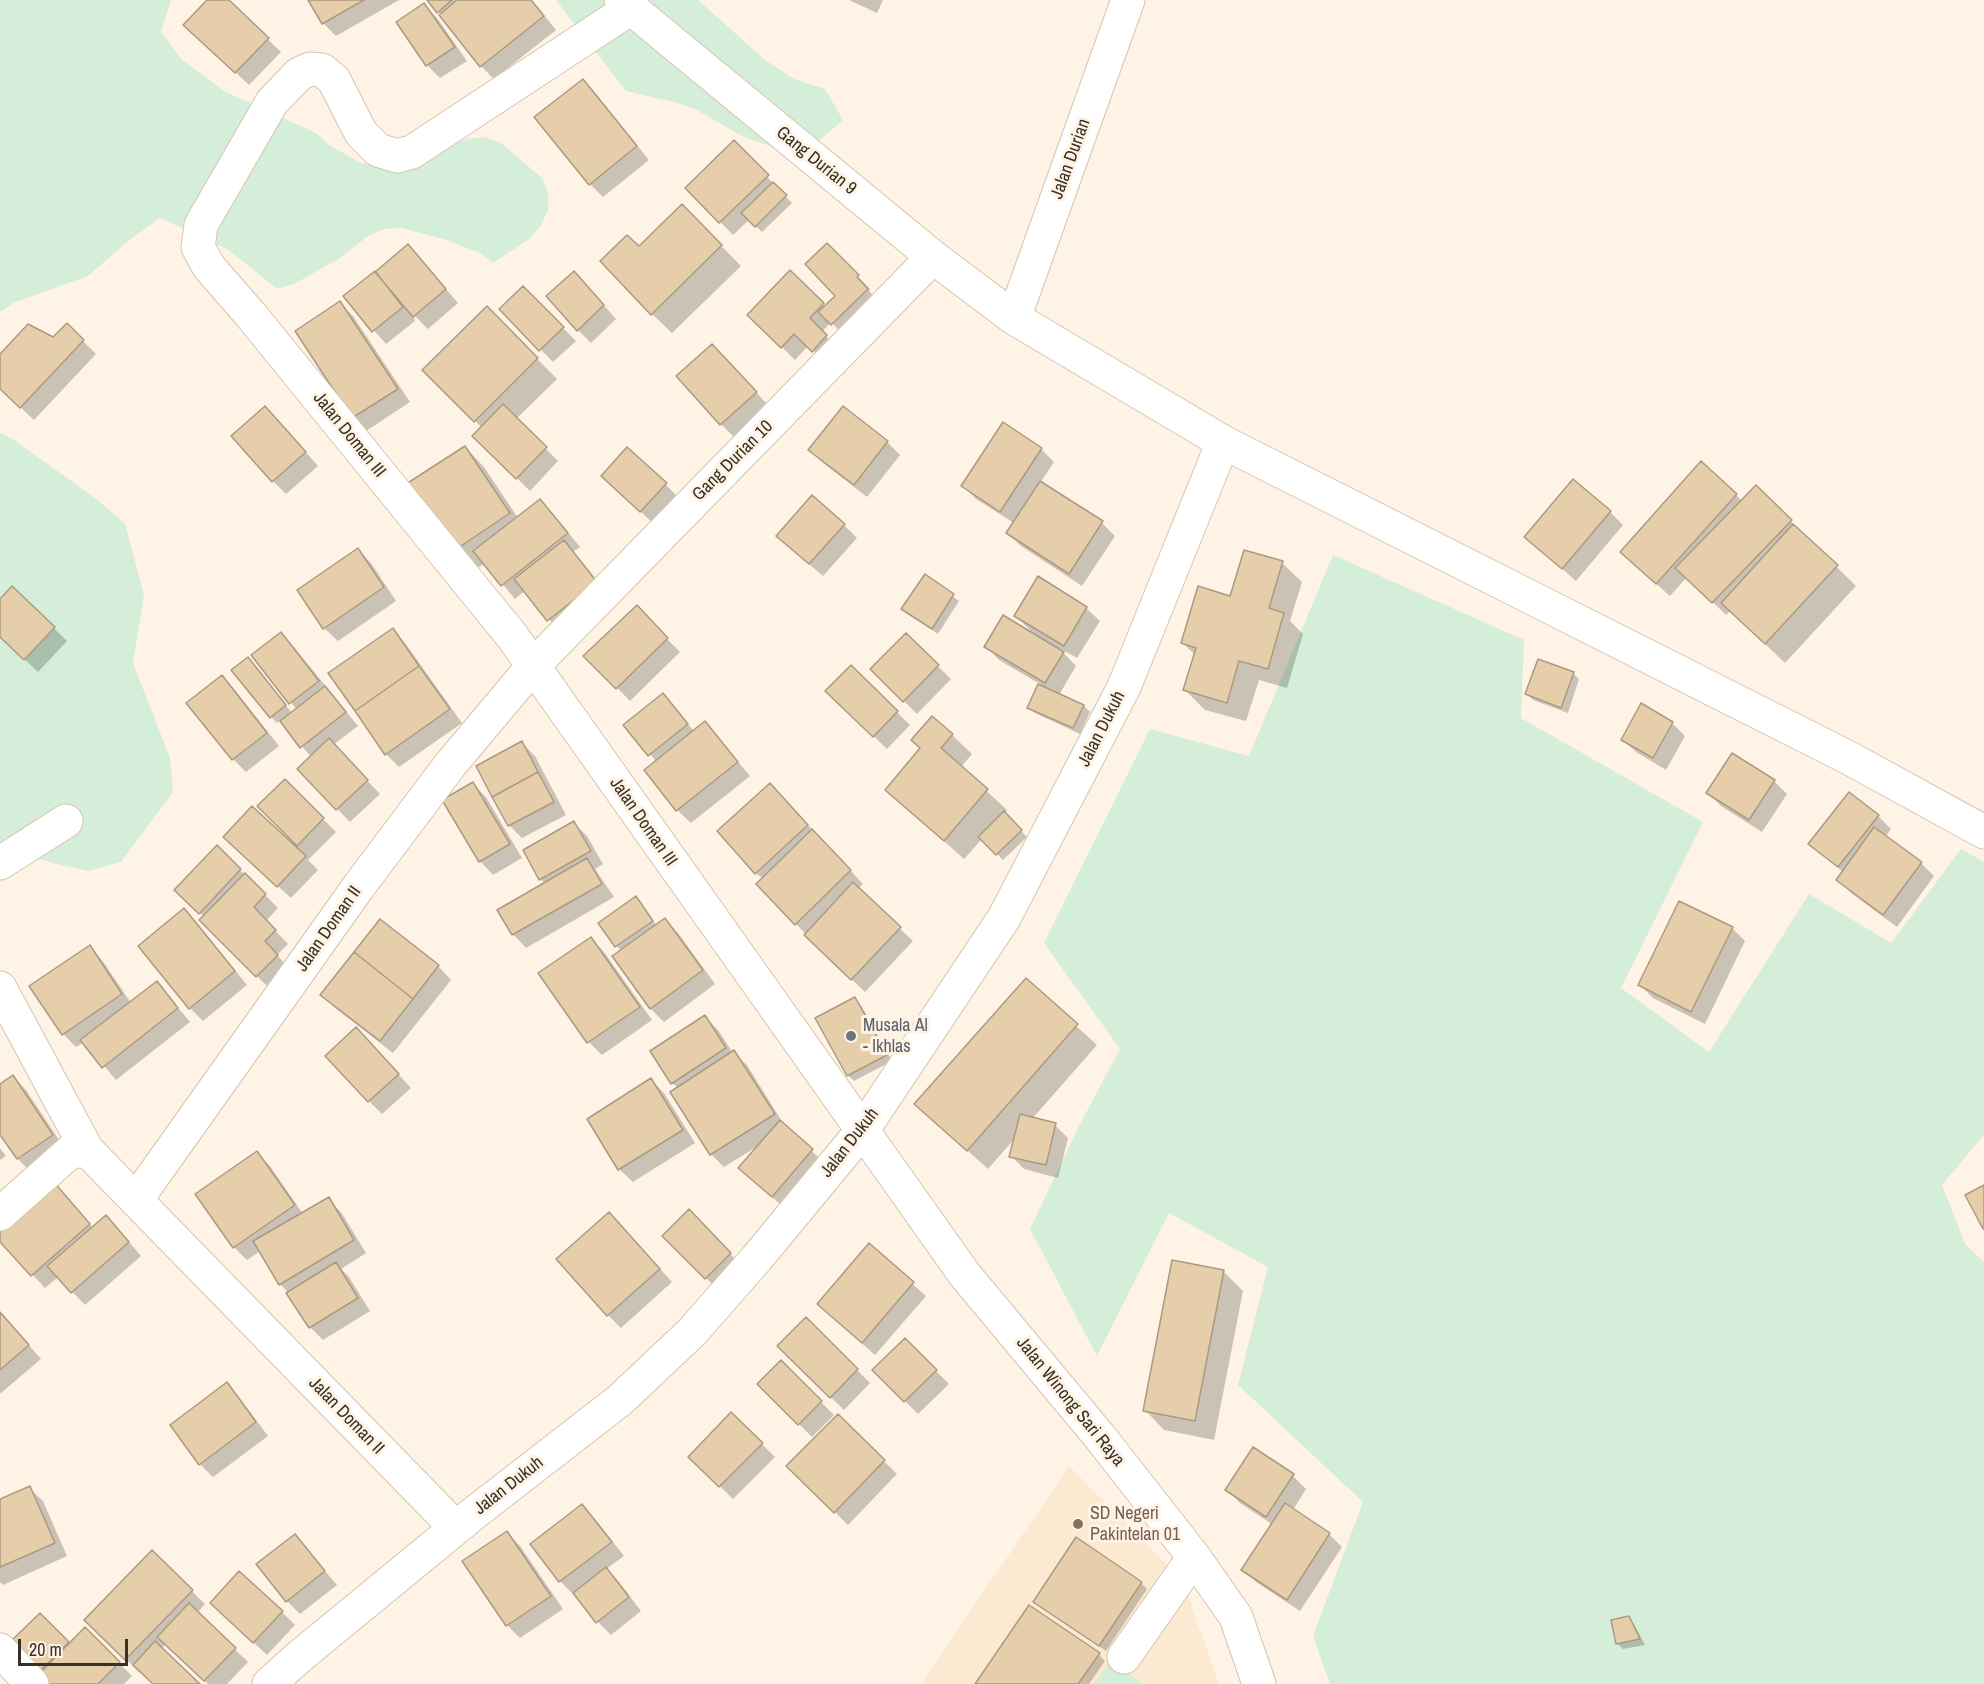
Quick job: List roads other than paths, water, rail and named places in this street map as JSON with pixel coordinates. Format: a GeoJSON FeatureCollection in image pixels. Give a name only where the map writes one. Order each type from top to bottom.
{"type":"FeatureCollection","features":[{"type":"Feature","properties":{"kind":"street","name":"Jalan Durian"},"geometry":{"type":"LineString","coordinates":[[1014,318],[1128,0]]}},
{"type":"Feature","properties":{"kind":"street","name":"Gang Durian 9"},"geometry":{"type":"LineString","coordinates":[[626,4],[933,257],[1014,318],[1223,442],[1840,754],[1984,832]]}},
{"type":"Feature","properties":{"kind":"street","name":"Jalan Doman III"},"geometry":{"type":"LineString","coordinates":[[626,4],[412,152],[397,156],[378,150],[361,133],[334,80],[322,70],[310,69],[298,74],[272,102],[201,225],[198,247],[209,267],[250,314],[497,618],[862,1131]]}},
{"type":"Feature","properties":{"kind":"street","name":"Gang Durian 10"},"geometry":{"type":"LineString","coordinates":[[533,666],[933,257]]}},
{"type":"Feature","properties":{"kind":"street","name":"Jalan Dukuh"},"geometry":{"type":"LineString","coordinates":[[269,1684],[456,1528],[620,1400],[692,1332],[757,1258],[862,1131],[1009,908],[1124,687],[1223,442]]}},
{"type":"Feature","properties":{"kind":"street","name":"Jalan Doman II"},"geometry":{"type":"LineString","coordinates":[[136,1200],[366,877],[450,765],[533,666]]}},
{"type":"Feature","properties":{"kind":"street"},"geometry":{"type":"LineString","coordinates":[[0,863],[66,821]]}},
{"type":"Feature","properties":{"kind":"street","name":"Jalan Doman II"},"geometry":{"type":"LineString","coordinates":[[0,988],[87,1150],[456,1528]]}},
{"type":"Feature","properties":{"kind":"street","name":"Jalan Winong Sari Raya"},"geometry":{"type":"LineString","coordinates":[[862,1131],[965,1275],[1100,1437],[1194,1557],[1236,1617],[1259,1684]]}},
{"type":"Feature","properties":{"kind":"street"},"geometry":{"type":"LineString","coordinates":[[0,1214],[70,1152],[87,1150]]}},
{"type":"Feature","properties":{"kind":"street"},"geometry":{"type":"LineString","coordinates":[[1124,1657],[1194,1557]]}},
{"type":"Feature","properties":{"kind":"street"},"geometry":{"type":"LineString","coordinates":[[0,1650],[32,1684]]}},
{"type":"Feature","properties":{"kind":"place","name":"Musala Al - Ikhlas"},"geometry":{"type":"Point","coordinates":[851,1036]}},
{"type":"Feature","properties":{"kind":"place","name":"SD Negeri Pakintelan 01"},"geometry":{"type":"Point","coordinates":[1078,1524]}}]}
